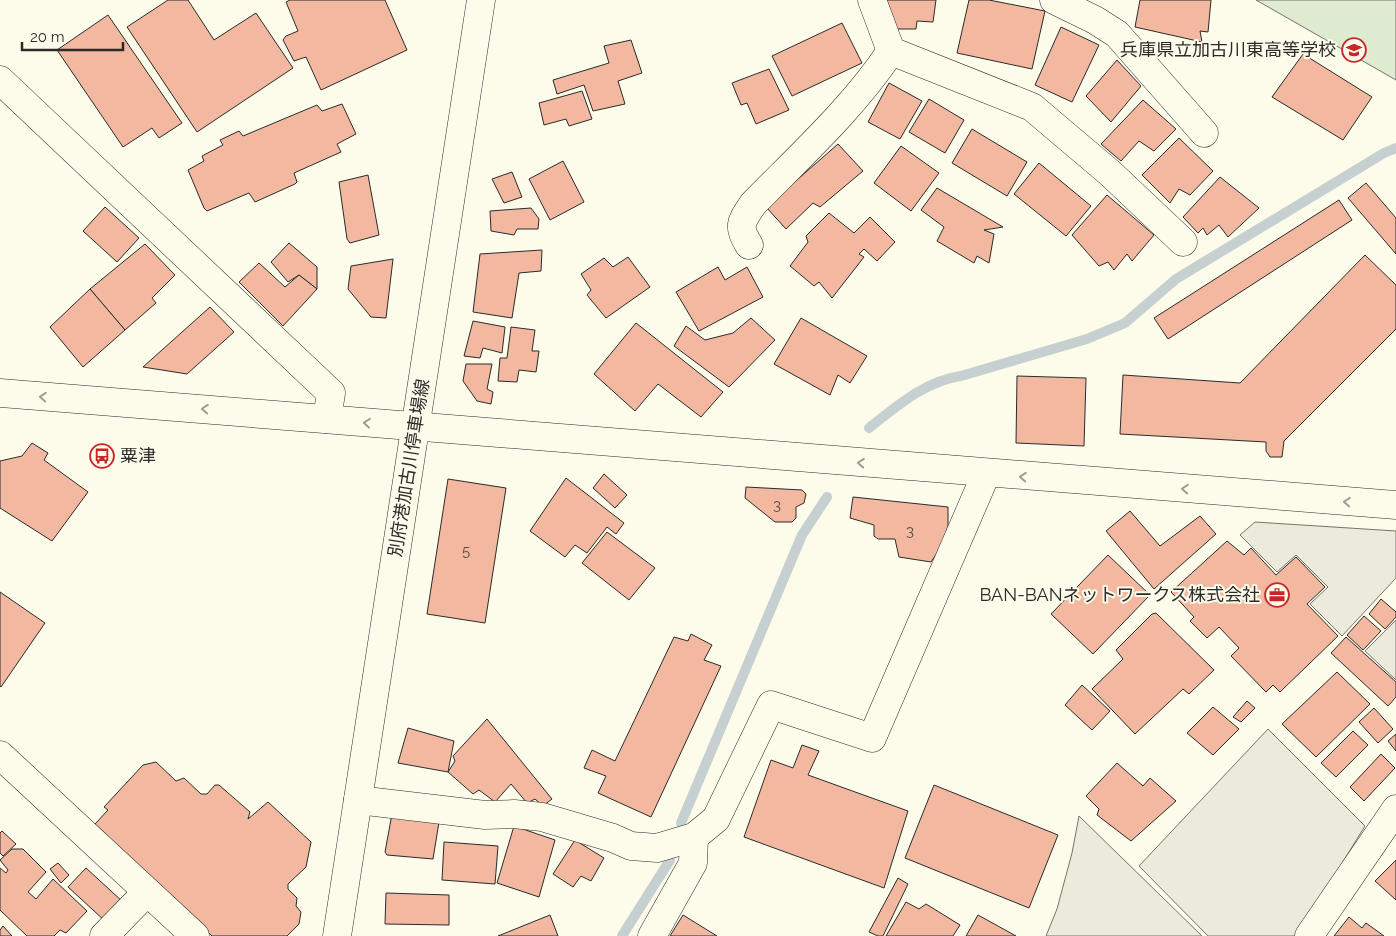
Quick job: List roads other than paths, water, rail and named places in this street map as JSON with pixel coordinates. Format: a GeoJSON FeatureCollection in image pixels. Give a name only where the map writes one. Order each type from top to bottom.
{"type":"FeatureCollection","features":[{"type":"Feature","properties":{"kind":"street","name":"別府港加古川停車場線"},"geometry":{"type":"LineString","coordinates":[[337,936],[481,0]]}},
{"type":"Feature","properties":{"kind":"street"},"geometry":{"type":"LineString","coordinates":[[872,0],[891,51],[1032,107],[1110,173],[1183,242]]}},
{"type":"Feature","properties":{"kind":"street"},"geometry":{"type":"LineString","coordinates":[[1054,0],[1095,20],[1117,34],[1204,133]]}},
{"type":"Feature","properties":{"kind":"street"},"geometry":{"type":"LineString","coordinates":[[749,245],[741,228],[743,220],[753,204],[837,118],[869,82],[891,51]]}},
{"type":"Feature","properties":{"kind":"street"},"geometry":{"type":"LineString","coordinates":[[0,80],[330,393],[327,419]]}},
{"type":"Feature","properties":{"kind":"street"},"geometry":{"type":"LineString","coordinates":[[0,393],[986,474],[1396,505]]}},
{"type":"Feature","properties":{"kind":"street"},"geometry":{"type":"LineString","coordinates":[[358,800],[484,816],[514,814],[542,817],[613,838],[631,846],[657,848],[694,837],[716,819],[771,705],[872,738],[986,474]]}},
{"type":"Feature","properties":{"kind":"street"},"geometry":{"type":"LineString","coordinates":[[0,755],[195,936]]}},
{"type":"Feature","properties":{"kind":"street"},"geometry":{"type":"LineString","coordinates":[[1309,936],[1394,817]]}},
{"type":"Feature","properties":{"kind":"street"},"geometry":{"type":"LineString","coordinates":[[652,936],[693,863],[694,837]]}},
{"type":"Feature","properties":{"kind":"street"},"geometry":{"type":"LineString","coordinates":[[104,936],[147,892]]}},
{"type":"Feature","properties":{"kind":"waterway"},"geometry":{"type":"LineString","coordinates":[[869,428],[890,411],[935,383],[1087,339],[1125,323],[1176,279],[1384,153],[1396,148]]}},
{"type":"Feature","properties":{"kind":"waterway"},"geometry":{"type":"LineString","coordinates":[[681,823],[802,535],[827,497]]}},
{"type":"Feature","properties":{"kind":"waterway"},"geometry":{"type":"LineString","coordinates":[[622,936],[670,860]]}},
{"type":"Feature","properties":{"kind":"place","name":"兵庫県立加古川東高等学校"},"geometry":{"type":"Point","coordinates":[1354,50]}},
{"type":"Feature","properties":{"kind":"place","name":"粟津"},"geometry":{"type":"Point","coordinates":[102,456]}},
{"type":"Feature","properties":{"kind":"place","name":"BAN-BANネットワークス株式会社"},"geometry":{"type":"Point","coordinates":[1277,595]}}]}
